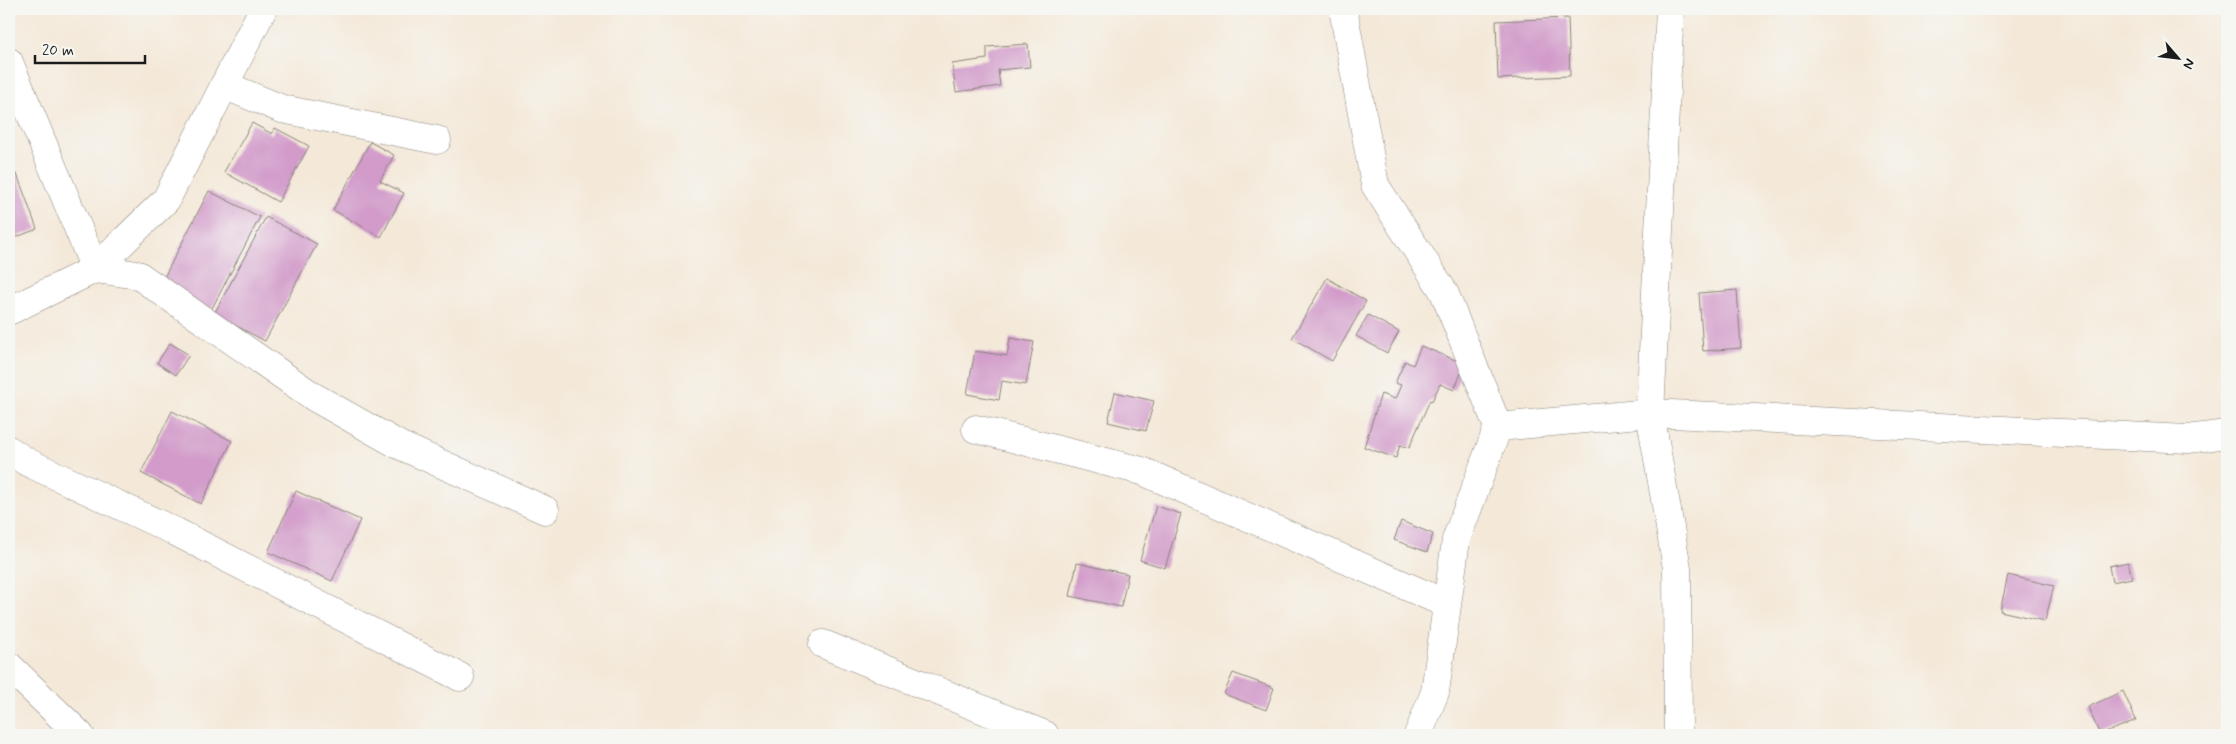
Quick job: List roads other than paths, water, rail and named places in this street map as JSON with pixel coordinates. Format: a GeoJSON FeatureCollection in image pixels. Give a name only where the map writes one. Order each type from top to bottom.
{"type":"FeatureCollection","features":[{"type":"Feature","properties":{"kind":"street"},"geometry":{"type":"LineString","coordinates":[[9,312],[95,269],[166,200],[263,9]]}},
{"type":"Feature","properties":{"kind":"street"},"geometry":{"type":"LineString","coordinates":[[1342,9],[1375,185],[1444,292],[1498,427],[1456,540],[1434,692],[1418,735]]}},
{"type":"Feature","properties":{"kind":"street"},"geometry":{"type":"LineString","coordinates":[[1670,9],[1650,413],[1677,568],[1678,735]]}},
{"type":"Feature","properties":{"kind":"street"},"geometry":{"type":"LineString","coordinates":[[9,62],[95,269]]}},
{"type":"Feature","properties":{"kind":"street"},"geometry":{"type":"LineString","coordinates":[[224,85],[282,109],[437,140]]}},
{"type":"Feature","properties":{"kind":"street"},"geometry":{"type":"LineString","coordinates":[[95,269],[138,275],[314,397],[399,445],[545,510]]}},
{"type":"Feature","properties":{"kind":"street"},"geometry":{"type":"LineString","coordinates":[[1498,427],[1650,413],[2188,439],[2227,434]]}},
{"type":"Feature","properties":{"kind":"street"},"geometry":{"type":"LineString","coordinates":[[976,429],[1142,472],[1447,604]]}},
{"type":"Feature","properties":{"kind":"street"},"geometry":{"type":"LineString","coordinates":[[9,450],[27,462],[176,532],[460,677]]}},
{"type":"Feature","properties":{"kind":"street"},"geometry":{"type":"LineString","coordinates":[[823,644],[1045,735]]}},
{"type":"Feature","properties":{"kind":"street"},"geometry":{"type":"LineString","coordinates":[[9,666],[80,735]]}}]}
